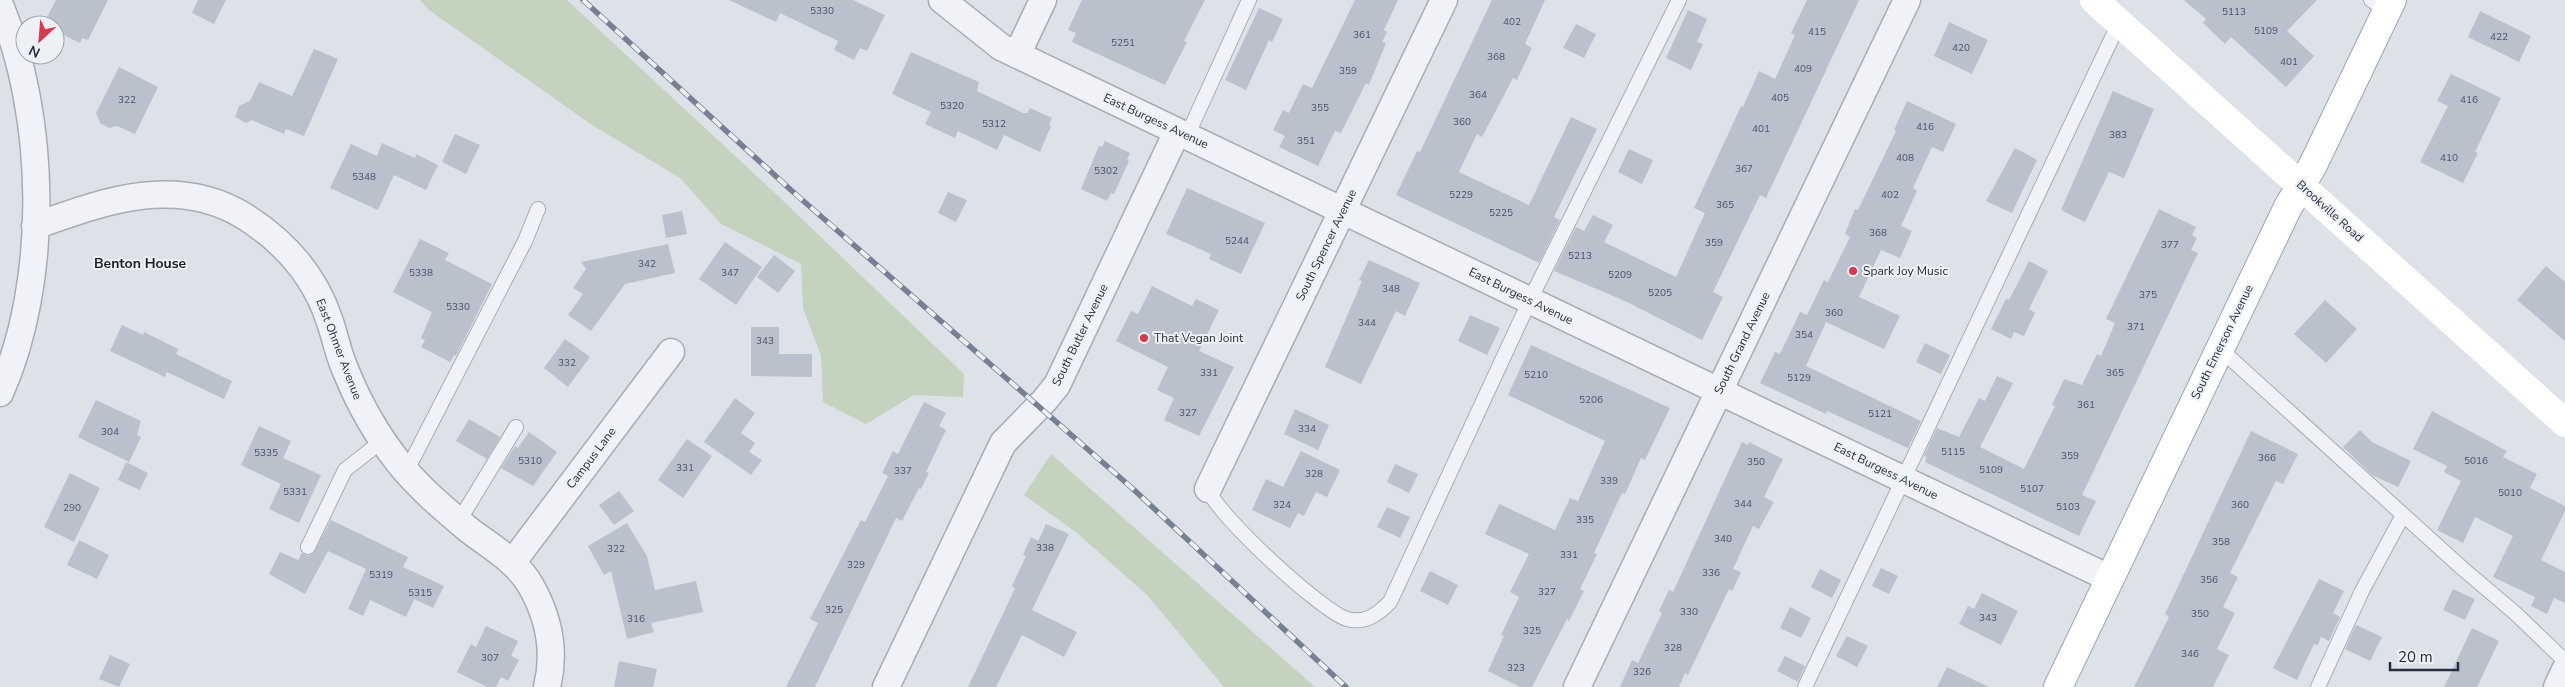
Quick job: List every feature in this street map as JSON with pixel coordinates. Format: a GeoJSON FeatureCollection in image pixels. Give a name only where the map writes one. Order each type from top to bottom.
{"type":"FeatureCollection","features":[{"type":"Feature","properties":{"kind":"main road","name":"Brookville Road"},"geometry":{"type":"LineString","coordinates":[[2094,0],[2563,419]]}},
{"type":"Feature","properties":{"kind":"main road","name":"South Emerson Avenue"},"geometry":{"type":"LineString","coordinates":[[2058,687],[2219,348],[2288,207],[2301,186],[2383,4]]}},
{"type":"Feature","properties":{"kind":"street","name":"East Burgess Avenue"},"geometry":{"type":"LineString","coordinates":[[942,0],[994,42],[1017,55],[2109,578]]}},
{"type":"Feature","properties":{"kind":"street"},"geometry":{"type":"LineString","coordinates":[[1017,55],[1043,0]]}},
{"type":"Feature","properties":{"kind":"street","name":"South Spencer Avenue"},"geometry":{"type":"LineString","coordinates":[[1208,489],[1444,0]]}},
{"type":"Feature","properties":{"kind":"street","name":"South Grand Avenue"},"geometry":{"type":"LineString","coordinates":[[1577,687],[1907,0]]}},
{"type":"Feature","properties":{"kind":"street"},"geometry":{"type":"LineString","coordinates":[[0,5],[16,49],[30,110],[35,162],[35,226],[29,289],[22,330],[0,393]]}},
{"type":"Feature","properties":{"kind":"street","name":"South Butler Avenue"},"geometry":{"type":"LineString","coordinates":[[886,687],[1003,443],[1057,385],[1182,134]]}},
{"type":"Feature","properties":{"kind":"street","name":"East Ohmer Avenue"},"geometry":{"type":"LineString","coordinates":[[35,226],[101,202],[142,195],[163,194],[205,200],[244,216],[278,240],[306,271],[325,309],[341,358],[361,406],[382,441],[406,472],[459,521],[512,563],[531,585],[548,624],[551,656],[547,687]]}},
{"type":"Feature","properties":{"kind":"street","name":"Campus Lane"},"geometry":{"type":"LineString","coordinates":[[512,563],[671,352]]}},
{"type":"Feature","properties":{"kind":"street"},"geometry":{"type":"LineString","coordinates":[[2557,687],[2565,670]]}},
{"type":"Feature","properties":{"kind":"lane"},"geometry":{"type":"LineString","coordinates":[[1182,134],[1249,0]]}},
{"type":"Feature","properties":{"kind":"lane"},"geometry":{"type":"LineString","coordinates":[[1208,489],[1211,498],[1222,513],[1283,570],[1333,612],[1347,619],[1360,620],[1376,617],[1390,602],[1405,572],[1530,300],[1679,0]]}},
{"type":"Feature","properties":{"kind":"lane"},"geometry":{"type":"LineString","coordinates":[[1805,687],[1905,480],[2001,270],[2045,183],[2119,23]]}},
{"type":"Feature","properties":{"kind":"lane"},"geometry":{"type":"LineString","coordinates":[[406,472],[525,241],[538,209]]}},
{"type":"Feature","properties":{"kind":"lane"},"geometry":{"type":"LineString","coordinates":[[2219,348],[2403,515],[2515,613],[2565,661]]}},
{"type":"Feature","properties":{"kind":"lane"},"geometry":{"type":"LineString","coordinates":[[459,521],[516,427]]}},
{"type":"Feature","properties":{"kind":"lane"},"geometry":{"type":"LineString","coordinates":[[308,547],[344,470],[382,441]]}},
{"type":"Feature","properties":{"kind":"lane"},"geometry":{"type":"LineString","coordinates":[[2318,687],[2362,591],[2403,515]]}},
{"type":"Feature","properties":{"kind":"green space"},"geometry":{"type":"Polygon","coordinates":[[[420,0],[567,0],[775,193],[964,374],[963,397],[914,395],[866,424],[823,402],[821,356],[803,308],[801,264],[721,224],[680,178],[592,125],[429,10],[420,0]]]}},
{"type":"Feature","properties":{"kind":"green space"},"geometry":{"type":"Polygon","coordinates":[[[1051,454],[1315,687],[1224,687],[1147,595],[1077,533],[1024,495],[1051,454]]]}},
{"type":"Feature","properties":{"kind":"building"},"geometry":{"type":"Polygon","coordinates":[[[56,0],[108,0],[88,40],[82,38],[80,43],[65,36],[65,15],[48,15],[56,0]]]}},
{"type":"Feature","properties":{"kind":"building"},"geometry":{"type":"Polygon","coordinates":[[[198,0],[226,0],[214,24],[192,13],[198,0]]]}},
{"type":"Feature","properties":{"kind":"building"},"geometry":{"type":"Polygon","coordinates":[[[729,0],[853,0],[885,15],[867,51],[860,48],[854,60],[834,50],[838,41],[780,13],[776,22],[729,0]]]}},
{"type":"Feature","properties":{"kind":"building"},"geometry":{"type":"Polygon","coordinates":[[[1082,0],[1205,0],[1184,41],[1187,42],[1165,85],[1072,42],[1076,33],[1068,30],[1082,0]]]}},
{"type":"Feature","properties":{"kind":"building"},"geometry":{"type":"Polygon","coordinates":[[[1355,0],[1398,0],[1384,30],[1387,32],[1382,42],[1386,43],[1369,85],[1366,83],[1341,133],[1335,131],[1318,166],[1279,147],[1285,136],[1273,130],[1283,110],[1289,113],[1303,84],[1312,88],[1355,0]]]}},
{"type":"Feature","properties":{"kind":"building"},"geometry":{"type":"Polygon","coordinates":[[[1492,0],[1545,0],[1525,44],[1532,48],[1517,80],[1513,78],[1482,137],[1477,134],[1459,172],[1529,205],[1571,117],[1597,129],[1554,217],[1560,220],[1539,263],[1396,195],[1417,151],[1420,152],[1492,0]]]}},
{"type":"Feature","properties":{"kind":"building"},"geometry":{"type":"Polygon","coordinates":[[[1807,0],[1859,0],[1766,198],[1760,195],[1713,292],[1723,297],[1702,340],[1625,301],[1554,271],[1576,227],[1584,231],[1593,215],[1613,225],[1604,242],[1676,277],[1705,213],[1694,208],[1741,106],[1743,107],[1759,71],[1775,79],[1795,35],[1791,33],[1807,0]]]}},
{"type":"Feature","properties":{"kind":"building"},"geometry":{"type":"Polygon","coordinates":[[[2184,0],[2317,0],[2287,31],[2314,56],[2286,87],[2231,37],[2225,44],[2203,23],[2206,19],[2184,0]]]}},
{"type":"Feature","properties":{"kind":"building"},"geometry":{"type":"Polygon","coordinates":[[[1259,8],[1283,19],[1272,42],[1269,40],[1246,90],[1225,80],[1259,8]]]}},
{"type":"Feature","properties":{"kind":"building"},"geometry":{"type":"Polygon","coordinates":[[[1688,10],[1707,19],[1697,42],[1703,44],[1691,70],[1666,58],[1688,10]]]}},
{"type":"Feature","properties":{"kind":"building"},"geometry":{"type":"Polygon","coordinates":[[[2480,11],[2531,36],[2519,62],[2468,37],[2480,11]]]}},
{"type":"Feature","properties":{"kind":"building"},"geometry":{"type":"Polygon","coordinates":[[[1949,22],[1988,40],[1972,74],[1934,56],[1949,22]]]}},
{"type":"Feature","properties":{"kind":"building"},"geometry":{"type":"Polygon","coordinates":[[[1576,24],[1596,34],[1584,58],[1563,48],[1576,24]]]}},
{"type":"Feature","properties":{"kind":"building"},"geometry":{"type":"Polygon","coordinates":[[[314,49],[338,59],[304,136],[286,129],[284,134],[252,120],[246,123],[235,117],[239,106],[250,101],[259,82],[292,96],[314,49]]]}},
{"type":"Feature","properties":{"kind":"building"},"geometry":{"type":"Polygon","coordinates":[[[911,52],[979,82],[977,91],[1023,113],[1027,113],[1030,108],[1052,118],[1049,125],[1051,126],[1040,152],[1004,135],[997,150],[958,131],[955,138],[925,124],[931,112],[892,94],[911,52]]]}},
{"type":"Feature","properties":{"kind":"building"},"geometry":{"type":"Polygon","coordinates":[[[119,67],[158,87],[135,134],[117,126],[109,128],[100,123],[96,113],[119,67]]]}},
{"type":"Feature","properties":{"kind":"building"},"geometry":{"type":"Polygon","coordinates":[[[2451,74],[2501,98],[2475,152],[2478,153],[2463,183],[2420,162],[2448,106],[2437,101],[2451,74]]]}},
{"type":"Feature","properties":{"kind":"building"},"geometry":{"type":"Polygon","coordinates":[[[2113,91],[2154,109],[2124,178],[2109,172],[2085,222],[2061,210],[2113,91]]]}},
{"type":"Feature","properties":{"kind":"building"},"geometry":{"type":"Polygon","coordinates":[[[1907,101],[1956,124],[1943,152],[1932,147],[1913,188],[1917,191],[1901,226],[1912,231],[1900,258],[1881,250],[1859,297],[1900,316],[1884,349],[1826,322],[1806,366],[1921,421],[1908,448],[1827,411],[1826,414],[1760,383],[1775,352],[1780,354],[1800,312],[1807,315],[1824,280],[1828,282],[1850,237],[1845,234],[1855,209],[1858,210],[1896,131],[1894,130],[1907,101]]]}},
{"type":"Feature","properties":{"kind":"building"},"geometry":{"type":"Polygon","coordinates":[[[455,134],[480,145],[466,174],[442,162],[455,134]]]}},
{"type":"Feature","properties":{"kind":"building"},"geometry":{"type":"Polygon","coordinates":[[[1105,141],[1130,153],[1127,160],[1129,161],[1114,194],[1111,193],[1107,201],[1081,189],[1099,146],[1102,147],[1105,141]]]}},
{"type":"Feature","properties":{"kind":"building"},"geometry":{"type":"Polygon","coordinates":[[[382,143],[415,158],[416,154],[438,165],[426,190],[394,175],[378,210],[330,188],[351,144],[377,156],[382,143]]]}},
{"type":"Feature","properties":{"kind":"building"},"geometry":{"type":"Polygon","coordinates":[[[2015,148],[2037,160],[2012,213],[1986,201],[2015,148]]]}},
{"type":"Feature","properties":{"kind":"building"},"geometry":{"type":"Polygon","coordinates":[[[1629,149],[1653,160],[1642,184],[1618,172],[1629,149]]]}},
{"type":"Feature","properties":{"kind":"building"},"geometry":{"type":"Polygon","coordinates":[[[1187,188],[1265,223],[1241,274],[1209,259],[1211,254],[1166,234],[1187,188]]]}},
{"type":"Feature","properties":{"kind":"building"},"geometry":{"type":"Polygon","coordinates":[[[948,192],[967,200],[956,222],[938,213],[948,192]]]}},
{"type":"Feature","properties":{"kind":"building"},"geometry":{"type":"Polygon","coordinates":[[[2159,209],[2196,227],[2192,235],[2197,238],[2191,250],[2198,253],[2082,495],[2096,501],[2079,536],[1925,462],[1927,457],[1924,456],[1937,428],[1959,437],[1979,398],[1985,401],[1997,376],[2013,383],[1980,447],[2024,469],[2055,406],[2052,405],[2064,379],[2082,385],[2097,354],[2101,356],[2115,323],[2106,319],[2159,209]]]}},
{"type":"Feature","properties":{"kind":"building"},"geometry":{"type":"Polygon","coordinates":[[[682,211],[687,234],[666,238],[662,215],[682,211]]]}},
{"type":"Feature","properties":{"kind":"building"},"geometry":{"type":"Polygon","coordinates":[[[420,239],[449,253],[445,260],[492,284],[456,356],[454,355],[450,362],[421,347],[425,340],[421,338],[432,312],[393,292],[420,239]]]}},
{"type":"Feature","properties":{"kind":"building"},"geometry":{"type":"Polygon","coordinates":[[[725,242],[762,267],[736,305],[699,279],[725,242]]]}},
{"type":"Feature","properties":{"kind":"building"},"geometry":{"type":"Polygon","coordinates":[[[668,244],[675,273],[625,284],[591,331],[568,315],[583,294],[573,288],[586,269],[581,262],[668,244]]]}},
{"type":"Feature","properties":{"kind":"building"},"geometry":{"type":"Polygon","coordinates":[[[774,255],[795,271],[778,293],[757,277],[774,255]]]}},
{"type":"Feature","properties":{"kind":"building"},"geometry":{"type":"Polygon","coordinates":[[[1369,260],[1420,283],[1405,316],[1396,311],[1361,384],[1325,367],[1362,281],[1359,280],[1369,260]]]}},
{"type":"Feature","properties":{"kind":"building"},"geometry":{"type":"Polygon","coordinates":[[[2029,261],[2048,271],[2029,309],[2035,313],[2024,336],[2014,332],[2011,339],[1991,329],[2006,299],[2009,300],[2029,261]]]}},
{"type":"Feature","properties":{"kind":"building"},"geometry":{"type":"Polygon","coordinates":[[[2546,266],[2565,282],[2565,341],[2517,300],[2546,266]]]}},
{"type":"Feature","properties":{"kind":"building"},"geometry":{"type":"Polygon","coordinates":[[[1152,286],[1192,306],[1196,299],[1219,310],[1199,351],[1234,367],[1199,436],[1164,420],[1174,398],[1157,390],[1168,367],[1116,341],[1131,311],[1138,314],[1152,286]]]}},
{"type":"Feature","properties":{"kind":"building"},"geometry":{"type":"Polygon","coordinates":[[[2325,300],[2357,329],[2326,363],[2294,334],[2325,300]]]}},
{"type":"Feature","properties":{"kind":"building"},"geometry":{"type":"Polygon","coordinates":[[[1470,315],[1500,328],[1487,355],[1458,341],[1470,315]]]}},
{"type":"Feature","properties":{"kind":"building"},"geometry":{"type":"Polygon","coordinates":[[[122,325],[143,335],[144,332],[178,349],[176,354],[232,381],[224,399],[167,372],[165,377],[110,351],[122,325]]]}},
{"type":"Feature","properties":{"kind":"building"},"geometry":{"type":"Polygon","coordinates":[[[751,327],[779,327],[779,354],[812,354],[812,377],[751,376],[751,327]]]}},
{"type":"Feature","properties":{"kind":"building"},"geometry":{"type":"Polygon","coordinates":[[[565,339],[590,357],[568,387],[544,368],[565,339]]]}},
{"type":"Feature","properties":{"kind":"building"},"geometry":{"type":"Polygon","coordinates":[[[1925,343],[1950,355],[1941,374],[1916,362],[1925,343]]]}},
{"type":"Feature","properties":{"kind":"building"},"geometry":{"type":"Polygon","coordinates":[[[1531,345],[1670,408],[1645,460],[1641,458],[1625,494],[1622,493],[1594,553],[1597,554],[1580,589],[1584,591],[1569,621],[1567,619],[1532,687],[1520,687],[1488,671],[1504,636],[1501,635],[1519,597],[1510,592],[1529,554],[1485,534],[1499,504],[1555,530],[1570,498],[1578,501],[1605,441],[1508,395],[1531,345]]]}},
{"type":"Feature","properties":{"kind":"building"},"geometry":{"type":"Polygon","coordinates":[[[735,398],[755,413],[741,433],[755,443],[749,452],[762,460],[751,475],[704,442],[735,398]]]}},
{"type":"Feature","properties":{"kind":"building"},"geometry":{"type":"Polygon","coordinates":[[[96,400],[141,421],[137,435],[141,437],[129,462],[78,437],[96,400]]]}},
{"type":"Feature","properties":{"kind":"building"},"geometry":{"type":"Polygon","coordinates":[[[924,402],[946,413],[939,426],[946,430],[926,472],[929,473],[902,521],[896,518],[815,687],[786,687],[818,623],[810,619],[861,520],[865,522],[888,476],[882,473],[893,451],[898,454],[924,402]]]}},
{"type":"Feature","properties":{"kind":"building"},"geometry":{"type":"Polygon","coordinates":[[[1295,409],[1329,425],[1318,450],[1284,434],[1295,409]]]}},
{"type":"Feature","properties":{"kind":"building"},"geometry":{"type":"Polygon","coordinates":[[[2432,411],[2507,451],[2503,457],[2537,474],[2530,488],[2565,506],[2565,511],[2541,560],[2565,572],[2565,603],[2554,598],[2547,614],[2531,606],[2535,597],[2493,577],[2513,536],[2475,517],[2463,543],[2437,530],[2461,481],[2444,472],[2447,466],[2413,449],[2432,411]]]}},
{"type":"Feature","properties":{"kind":"building"},"geometry":{"type":"Polygon","coordinates":[[[469,419],[500,437],[487,459],[456,441],[469,419]]]}},
{"type":"Feature","properties":{"kind":"building"},"geometry":{"type":"Polygon","coordinates":[[[259,426],[291,441],[283,458],[321,475],[299,523],[269,509],[281,484],[241,465],[259,426]]]}},
{"type":"Feature","properties":{"kind":"building"},"geometry":{"type":"Polygon","coordinates":[[[2360,430],[2372,442],[2411,461],[2398,487],[2372,475],[2343,447],[2360,430]]]}},
{"type":"Feature","properties":{"kind":"building"},"geometry":{"type":"Polygon","coordinates":[[[2251,431],[2298,454],[2283,484],[2276,481],[2230,573],[2238,577],[2223,607],[2235,613],[2217,649],[2229,655],[2213,687],[2134,687],[2169,617],[2165,614],[2251,431]]]}},
{"type":"Feature","properties":{"kind":"building"},"geometry":{"type":"Polygon","coordinates":[[[529,432],[557,452],[533,486],[501,468],[515,446],[518,448],[529,432]]]}},
{"type":"Feature","properties":{"kind":"building"},"geometry":{"type":"Polygon","coordinates":[[[687,439],[712,456],[683,498],[658,480],[687,439]]]}},
{"type":"Feature","properties":{"kind":"building"},"geometry":{"type":"Polygon","coordinates":[[[1742,442],[1748,445],[1749,442],[1783,459],[1764,497],[1774,502],[1759,529],[1753,526],[1733,569],[1741,572],[1732,591],[1729,589],[1688,675],[1685,673],[1679,687],[1620,687],[1632,660],[1638,663],[1662,613],[1659,611],[1669,590],[1673,592],[1742,442]]]}},
{"type":"Feature","properties":{"kind":"building"},"geometry":{"type":"Polygon","coordinates":[[[1301,451],[1340,470],[1327,497],[1316,492],[1304,516],[1298,513],[1290,528],[1252,510],[1266,479],[1283,487],[1301,451]]]}},
{"type":"Feature","properties":{"kind":"building"},"geometry":{"type":"Polygon","coordinates":[[[126,462],[148,473],[140,490],[118,480],[126,462]]]}},
{"type":"Feature","properties":{"kind":"building"},"geometry":{"type":"Polygon","coordinates":[[[1395,464],[1418,474],[1409,493],[1387,482],[1395,464]]]}},
{"type":"Feature","properties":{"kind":"building"},"geometry":{"type":"Polygon","coordinates":[[[70,473],[100,488],[74,542],[44,527],[70,473]]]}},
{"type":"Feature","properties":{"kind":"building"},"geometry":{"type":"Polygon","coordinates":[[[619,491],[634,511],[614,525],[599,505],[619,491]]]}},
{"type":"Feature","properties":{"kind":"building"},"geometry":{"type":"Polygon","coordinates":[[[1387,507],[1410,517],[1400,538],[1377,527],[1387,507]]]}},
{"type":"Feature","properties":{"kind":"building"},"geometry":{"type":"Polygon","coordinates":[[[331,520],[408,557],[403,567],[444,586],[433,608],[414,599],[406,617],[370,600],[363,616],[348,609],[366,569],[328,551],[305,594],[269,574],[280,552],[298,560],[302,553],[308,556],[313,554],[331,520]]]}},
{"type":"Feature","properties":{"kind":"building"},"geometry":{"type":"Polygon","coordinates":[[[627,523],[647,556],[655,590],[696,581],[703,612],[651,623],[654,632],[627,639],[611,571],[604,575],[588,546],[627,523]]]}},
{"type":"Feature","properties":{"kind":"building"},"geometry":{"type":"Polygon","coordinates":[[[1046,524],[1069,534],[1032,610],[1077,632],[1064,657],[1022,635],[996,687],[968,687],[1015,588],[1012,586],[1026,556],[1023,555],[1031,537],[1038,541],[1046,524]]]}},
{"type":"Feature","properties":{"kind":"building"},"geometry":{"type":"Polygon","coordinates":[[[79,540],[109,555],[97,579],[67,565],[79,540]]]}},
{"type":"Feature","properties":{"kind":"building"},"geometry":{"type":"Polygon","coordinates":[[[1881,568],[1898,576],[1889,594],[1872,586],[1881,568]]]}},
{"type":"Feature","properties":{"kind":"building"},"geometry":{"type":"Polygon","coordinates":[[[1820,569],[1841,580],[1832,598],[1811,587],[1820,569]]]}},
{"type":"Feature","properties":{"kind":"building"},"geometry":{"type":"Polygon","coordinates":[[[1430,571],[1458,585],[1448,605],[1420,591],[1430,571]]]}},
{"type":"Feature","properties":{"kind":"building"},"geometry":{"type":"Polygon","coordinates":[[[2319,579],[2344,591],[2333,613],[2340,617],[2329,641],[2321,637],[2318,645],[2314,644],[2297,680],[2273,668],[2319,579]]]}},
{"type":"Feature","properties":{"kind":"building"},"geometry":{"type":"Polygon","coordinates":[[[2453,589],[2475,599],[2465,620],[2443,610],[2453,589]]]}},
{"type":"Feature","properties":{"kind":"building"},"geometry":{"type":"Polygon","coordinates":[[[1982,593],[2018,611],[2001,645],[1959,624],[1968,606],[1974,609],[1982,593]]]}},
{"type":"Feature","properties":{"kind":"building"},"geometry":{"type":"Polygon","coordinates":[[[1790,607],[1811,618],[1801,638],[1780,628],[1790,607]]]}},
{"type":"Feature","properties":{"kind":"building"},"geometry":{"type":"Polygon","coordinates":[[[2356,625],[2382,637],[2370,661],[2345,649],[2356,625]]]}},
{"type":"Feature","properties":{"kind":"building"},"geometry":{"type":"Polygon","coordinates":[[[486,626],[518,641],[511,656],[519,660],[508,681],[501,677],[496,687],[487,687],[457,672],[471,644],[476,647],[486,626]]]}},
{"type":"Feature","properties":{"kind":"building"},"geometry":{"type":"Polygon","coordinates":[[[2472,628],[2499,641],[2477,687],[2444,687],[2472,628]]]}},
{"type":"Feature","properties":{"kind":"building"},"geometry":{"type":"Polygon","coordinates":[[[1847,636],[1868,646],[1857,667],[1836,656],[1847,636]]]}},
{"type":"Feature","properties":{"kind":"building"},"geometry":{"type":"Polygon","coordinates":[[[110,655],[130,664],[119,687],[99,679],[110,655]]]}},
{"type":"Feature","properties":{"kind":"building"},"geometry":{"type":"Polygon","coordinates":[[[1785,656],[1805,666],[1798,682],[1777,671],[1785,656]]]}},
{"type":"Feature","properties":{"kind":"building"},"geometry":{"type":"Polygon","coordinates":[[[619,661],[657,669],[653,687],[614,687],[619,661]]]}},
{"type":"Feature","properties":{"kind":"building"},"geometry":{"type":"Polygon","coordinates":[[[1947,667],[1989,687],[1937,687],[1947,667]]]}},
{"type":"Feature","properties":{"kind":"railway"},"geometry":{"type":"LineString","coordinates":[[583,0],[792,191],[1132,488],[1346,687]]}},
{"type":"Feature","properties":{"kind":"place","name":"Spark Joy Music"},"geometry":{"type":"Point","coordinates":[1853,271]}},
{"type":"Feature","properties":{"kind":"place","name":"That Vegan Joint"},"geometry":{"type":"Point","coordinates":[1144,338]}},
{"type":"Feature","properties":{"kind":"district","name":"Benton House"},"geometry":{"type":"Point","coordinates":[140,263]}}]}
